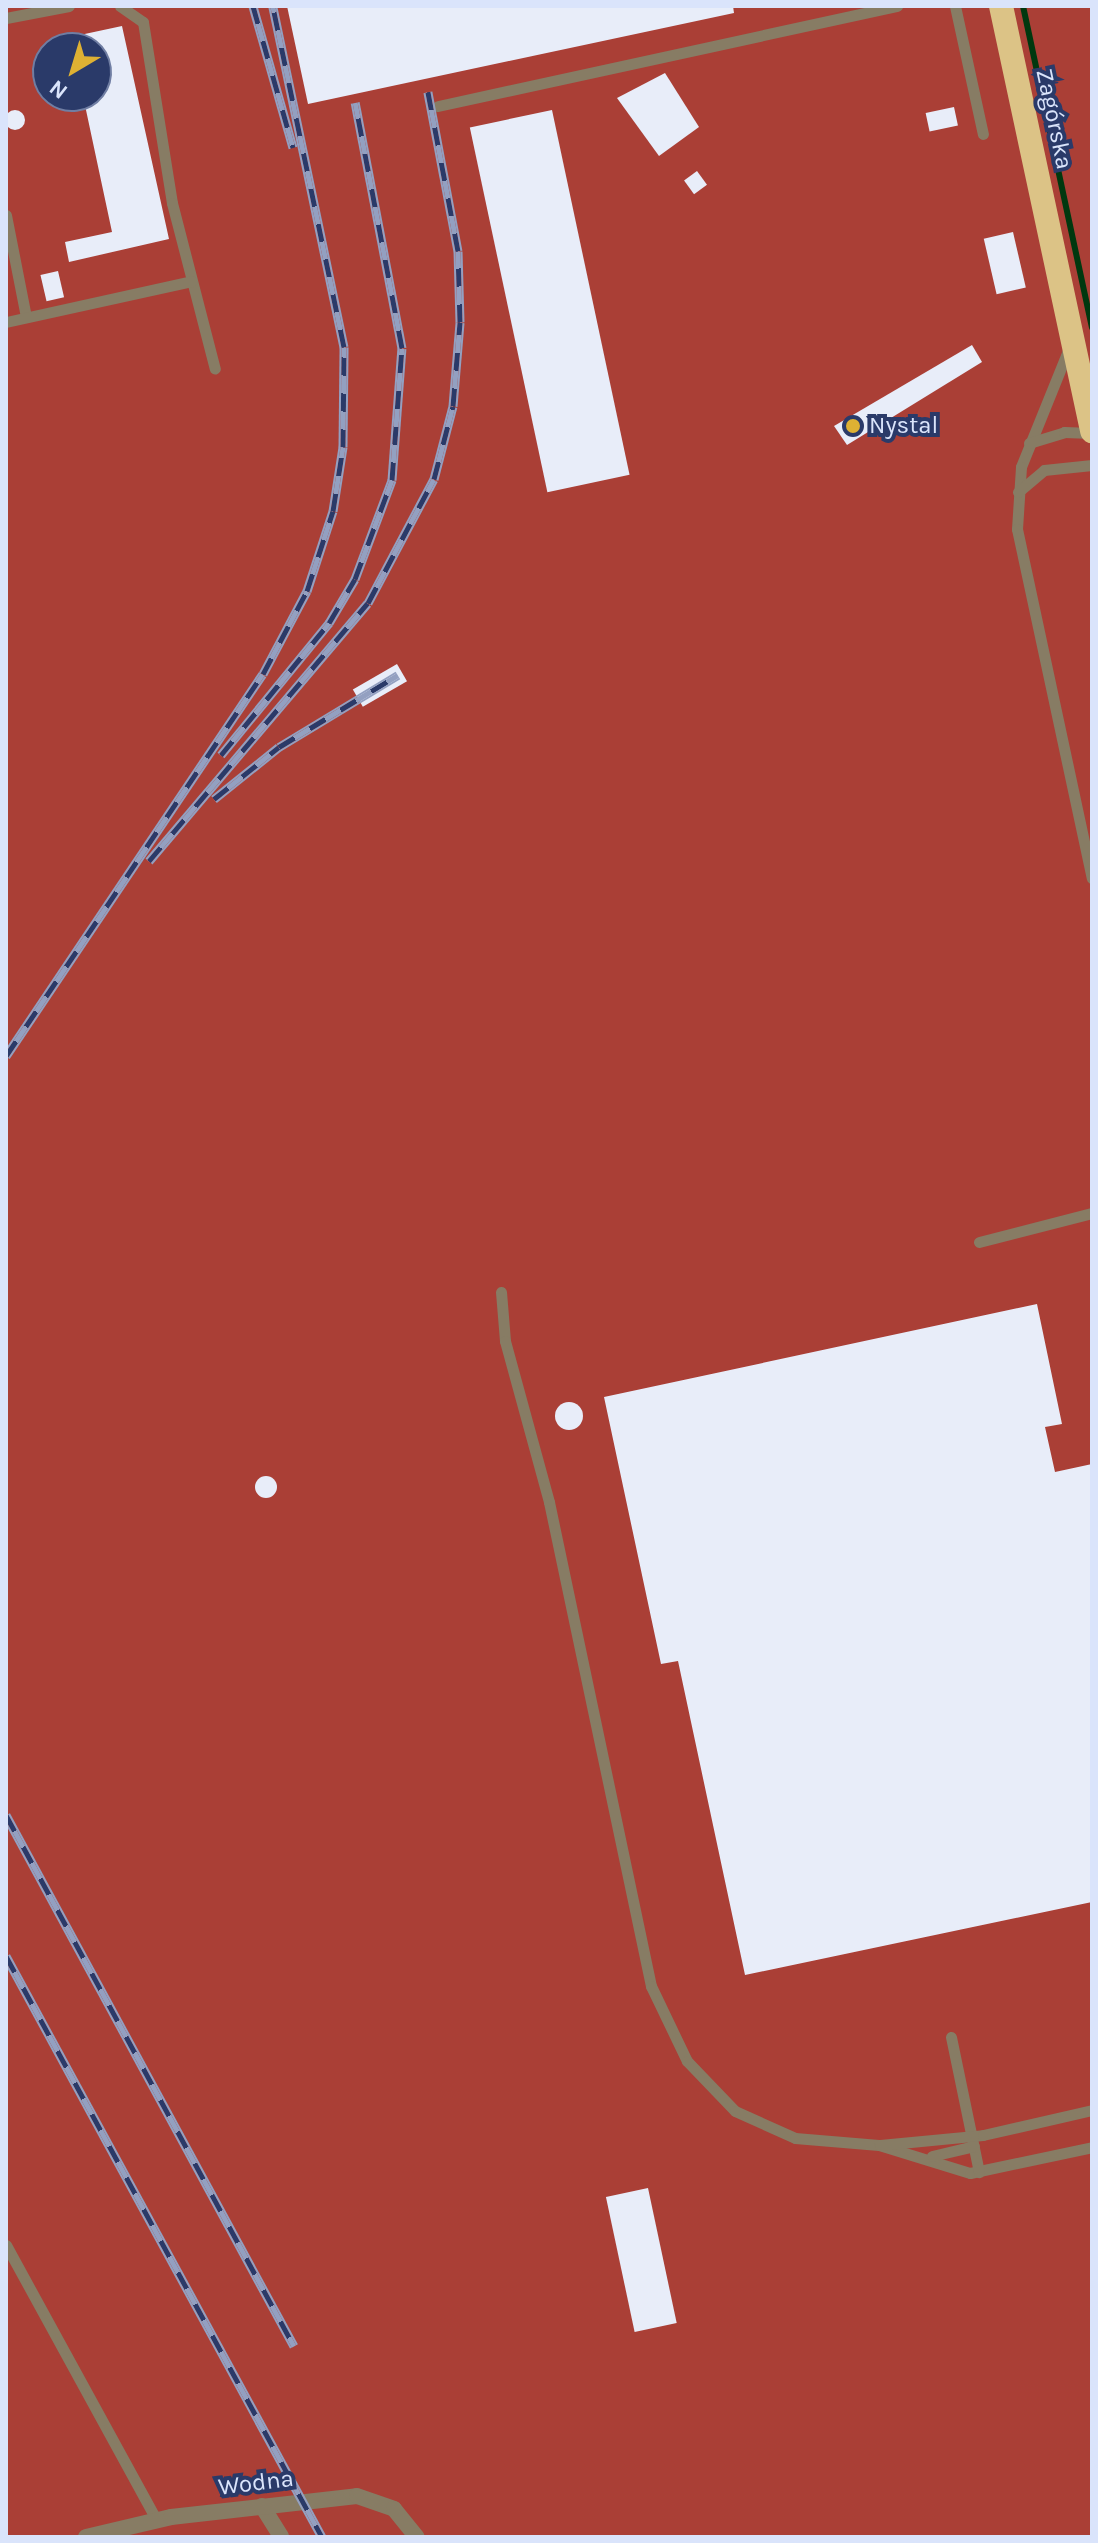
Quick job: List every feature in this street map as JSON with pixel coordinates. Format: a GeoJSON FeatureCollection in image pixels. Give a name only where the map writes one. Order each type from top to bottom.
{"type":"FeatureCollection","features":[{"type":"Feature","properties":{"kind":"highway","name":"Zagórska"},"geometry":{"type":"LineString","coordinates":[[1001,6],[1092,432]]}},
{"type":"Feature","properties":{"kind":"street","name":"Wodna"},"geometry":{"type":"LineString","coordinates":[[86,2537],[157,2521],[262,2506],[371,2497],[394,2509],[417,2537]]}},
{"type":"Feature","properties":{"kind":"street"},"geometry":{"type":"LineString","coordinates":[[262,2506],[281,2537]]}},
{"type":"Feature","properties":{"kind":"lane"},"geometry":{"type":"LineString","coordinates":[[6,18],[69,6]]}},
{"type":"Feature","properties":{"kind":"lane"},"geometry":{"type":"LineString","coordinates":[[122,6],[143,22],[146,77],[215,369]]}},
{"type":"Feature","properties":{"kind":"lane"},"geometry":{"type":"LineString","coordinates":[[438,106],[843,12],[897,6]]}},
{"type":"Feature","properties":{"kind":"lane"},"geometry":{"type":"LineString","coordinates":[[955,6],[983,134]]}},
{"type":"Feature","properties":{"kind":"lane"},"geometry":{"type":"LineString","coordinates":[[6,215],[26,317]]}},
{"type":"Feature","properties":{"kind":"lane"},"geometry":{"type":"LineString","coordinates":[[6,322],[192,281]]}},
{"type":"Feature","properties":{"kind":"lane"},"geometry":{"type":"LineString","coordinates":[[1073,340],[1029,443],[1018,492],[1017,529],[1092,878]]}},
{"type":"Feature","properties":{"kind":"lane"},"geometry":{"type":"LineString","coordinates":[[1029,443],[1064,432],[1092,432]]}},
{"type":"Feature","properties":{"kind":"lane"},"geometry":{"type":"LineString","coordinates":[[1018,492],[1044,470],[1092,465]]}},
{"type":"Feature","properties":{"kind":"lane"},"geometry":{"type":"LineString","coordinates":[[979,1242],[1092,1213]]}},
{"type":"Feature","properties":{"kind":"lane"},"geometry":{"type":"LineString","coordinates":[[501,1292],[505,1341],[535,1440],[663,2018],[709,2089],[749,2119],[795,2138],[879,2145],[973,2141]]}},
{"type":"Feature","properties":{"kind":"lane"},"geometry":{"type":"LineString","coordinates":[[951,2037],[979,2172]]}},
{"type":"Feature","properties":{"kind":"lane"},"geometry":{"type":"LineString","coordinates":[[925,2156],[1092,2110]]}},
{"type":"Feature","properties":{"kind":"lane"},"geometry":{"type":"LineString","coordinates":[[879,2145],[979,2172],[1092,2147]]}},
{"type":"Feature","properties":{"kind":"lane"},"geometry":{"type":"LineString","coordinates":[[6,2245],[157,2521]]}},
{"type":"Feature","properties":{"kind":"shaded area"},"geometry":{"type":"Polygon","coordinates":[[[6,6],[1092,6],[1092,2537],[6,2537],[6,6]]]}},
{"type":"Feature","properties":{"kind":"building"},"geometry":{"type":"Polygon","coordinates":[[[287,6],[733,6],[734,13],[308,104],[287,6]]]}},
{"type":"Feature","properties":{"kind":"building"},"geometry":{"type":"Polygon","coordinates":[[[122,26],[169,239],[69,262],[65,242],[112,232],[86,112],[112,112],[112,32],[94,32],[122,26]]]}},
{"type":"Feature","properties":{"kind":"building"},"geometry":{"type":"Polygon","coordinates":[[[665,73],[699,127],[659,156],[617,98],[665,73]]]}},
{"type":"Feature","properties":{"kind":"building"},"geometry":{"type":"Polygon","coordinates":[[[954,107],[958,126],[930,132],[926,113],[954,107]]]}},
{"type":"Feature","properties":{"kind":"building"},"geometry":{"type":"Polygon","coordinates":[[[15,110],[22,113],[25,120],[22,127],[15,130],[8,127],[5,120],[8,113],[15,110]]]}},
{"type":"Feature","properties":{"kind":"building"},"geometry":{"type":"Polygon","coordinates":[[[552,110],[630,475],[547,492],[470,127],[552,110]]]}},
{"type":"Feature","properties":{"kind":"building"},"geometry":{"type":"Polygon","coordinates":[[[697,171],[707,185],[694,194],[684,180],[697,171]]]}},
{"type":"Feature","properties":{"kind":"building"},"geometry":{"type":"Polygon","coordinates":[[[1013,232],[1026,288],[997,294],[984,239],[1013,232]]]}},
{"type":"Feature","properties":{"kind":"building"},"geometry":{"type":"Polygon","coordinates":[[[58,271],[64,297],[47,301],[40,275],[58,271]]]}},
{"type":"Feature","properties":{"kind":"building"},"geometry":{"type":"Polygon","coordinates":[[[972,345],[982,362],[847,445],[834,426],[972,345]]]}},
{"type":"Feature","properties":{"kind":"building"},"geometry":{"type":"Polygon","coordinates":[[[397,664],[407,681],[363,707],[353,690],[397,664]]]}},
{"type":"Feature","properties":{"kind":"building"},"geometry":{"type":"Polygon","coordinates":[[[1037,1304],[1062,1424],[1045,1427],[1055,1472],[1092,1464],[1092,1902],[745,1975],[678,1661],[661,1664],[604,1397],[1037,1304]]]}},
{"type":"Feature","properties":{"kind":"building"},"geometry":{"type":"Polygon","coordinates":[[[569,1402],[579,1406],[583,1416],[579,1426],[569,1430],[559,1426],[555,1416],[559,1406],[569,1402]]]}},
{"type":"Feature","properties":{"kind":"building"},"geometry":{"type":"Polygon","coordinates":[[[266,1476],[274,1479],[277,1487],[274,1495],[266,1498],[258,1495],[255,1487],[258,1479],[266,1476]]]}},
{"type":"Feature","properties":{"kind":"building"},"geometry":{"type":"Polygon","coordinates":[[[648,2188],[677,2323],[635,2332],[606,2197],[648,2188]]]}},
{"type":"Feature","properties":{"kind":"waterway"},"geometry":{"type":"LineString","coordinates":[[1023,6],[1092,328]]}},
{"type":"Feature","properties":{"kind":"railway"},"geometry":{"type":"LineString","coordinates":[[253,6],[293,147]]}},
{"type":"Feature","properties":{"kind":"railway"},"geometry":{"type":"LineString","coordinates":[[6,1056],[263,674],[307,591],[333,511],[343,447],[344,347],[273,6]]}},
{"type":"Feature","properties":{"kind":"railway"},"geometry":{"type":"LineString","coordinates":[[149,861],[368,603],[434,479],[453,406],[460,322],[458,251],[428,92]]}},
{"type":"Feature","properties":{"kind":"railway"},"geometry":{"type":"LineString","coordinates":[[221,755],[329,623],[355,579],[392,480],[402,348],[355,102]]}},
{"type":"Feature","properties":{"kind":"railway"},"geometry":{"type":"LineString","coordinates":[[214,799],[279,747],[398,675]]}},
{"type":"Feature","properties":{"kind":"railway"},"geometry":{"type":"LineString","coordinates":[[6,1815],[294,2346]]}},
{"type":"Feature","properties":{"kind":"railway"},"geometry":{"type":"LineString","coordinates":[[6,1956],[322,2537]]}},
{"type":"Feature","properties":{"kind":"place","name":"Nystal"},"geometry":{"type":"Point","coordinates":[853,426]}}]}
